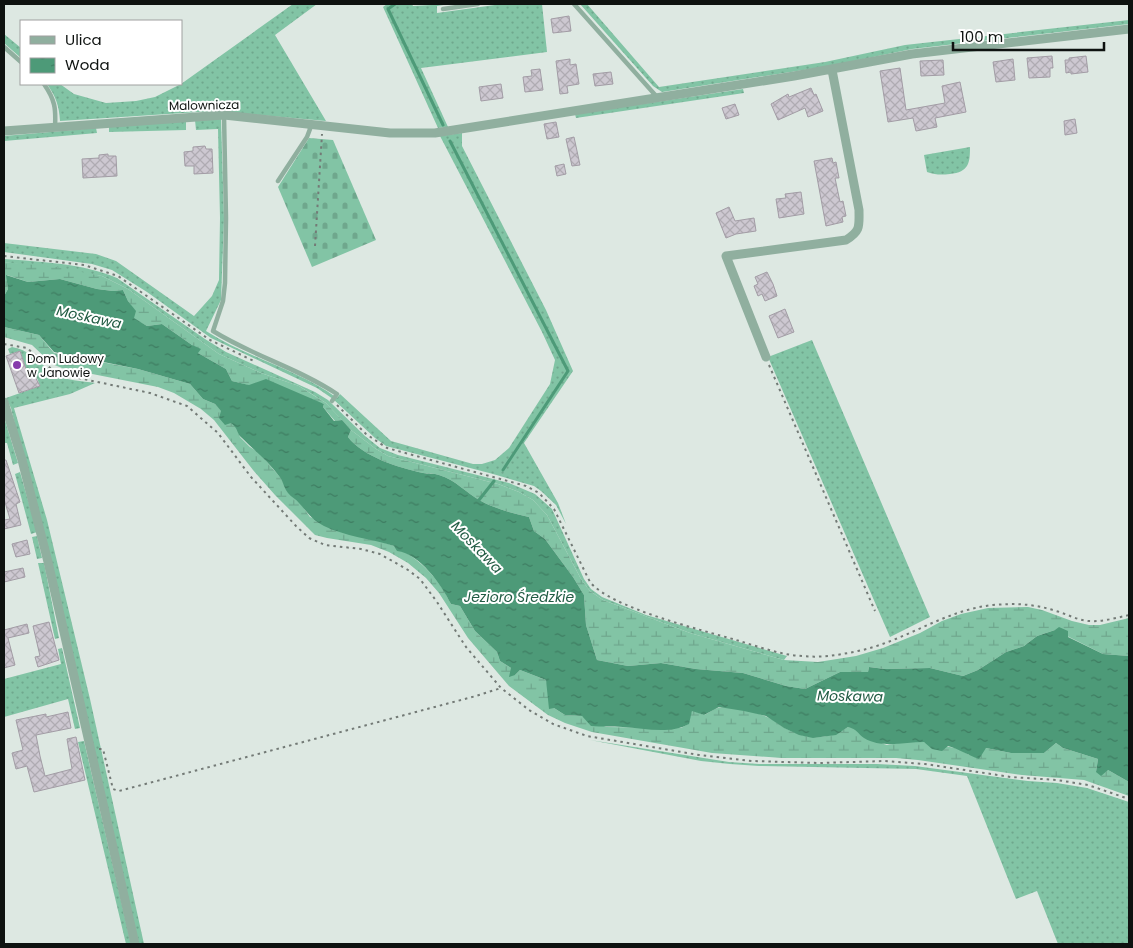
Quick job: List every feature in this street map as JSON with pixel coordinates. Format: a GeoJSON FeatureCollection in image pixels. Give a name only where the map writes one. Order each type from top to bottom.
{"type":"FeatureCollection","features":[{"type":"Feature","properties":{"kind":"street","name":"Malownicza"},"geometry":{"type":"LineString","coordinates":[[4,131],[224,115],[390,133],[435,133],[832,70],[912,54],[1129,29]]}},
{"type":"Feature","properties":{"kind":"street"},"geometry":{"type":"LineString","coordinates":[[766,358],[726,256],[846,240],[854,235],[859,228],[859,210],[832,70]]}},
{"type":"Feature","properties":{"kind":"street"},"geometry":{"type":"LineString","coordinates":[[4,402],[22,460],[45,553],[135,944]]}},
{"type":"Feature","properties":{"kind":"lane"},"geometry":{"type":"LineString","coordinates":[[443,9],[478,4]]}},
{"type":"Feature","properties":{"kind":"lane"},"geometry":{"type":"LineString","coordinates":[[574,4],[657,97]]}},
{"type":"Feature","properties":{"kind":"lane"},"geometry":{"type":"LineString","coordinates":[[4,47],[20,61]]}},
{"type":"Feature","properties":{"kind":"lane"},"geometry":{"type":"LineString","coordinates":[[45,85],[52,96],[56,109],[55,127]]}},
{"type":"Feature","properties":{"kind":"lane"},"geometry":{"type":"LineString","coordinates":[[224,115],[225,283],[223,301],[213,331],[235,345],[321,384],[337,394],[332,401]]}},
{"type":"Feature","properties":{"kind":"lane"},"geometry":{"type":"LineString","coordinates":[[278,181],[307,137],[310,129],[309,124]]}},
{"type":"Feature","properties":{"kind":"path"},"geometry":{"type":"LineString","coordinates":[[315,246],[323,125]]}},
{"type":"Feature","properties":{"kind":"path"},"geometry":{"type":"LineString","coordinates":[[4,256],[84,265],[118,276],[210,340],[260,364]]}},
{"type":"Feature","properties":{"kind":"path"},"geometry":{"type":"LineString","coordinates":[[4,344],[27,348],[55,372],[150,393],[187,406],[218,433],[251,477],[309,538],[325,545],[361,548],[380,554],[420,579],[466,647],[502,688],[529,710],[553,724],[587,736],[700,755],[752,761],[819,763],[885,761],[925,764],[1011,777],[1057,780],[1088,785],[1129,799]]}},
{"type":"Feature","properties":{"kind":"path"},"geometry":{"type":"LineString","coordinates":[[766,358],[875,611]]}},
{"type":"Feature","properties":{"kind":"path"},"geometry":{"type":"LineString","coordinates":[[332,401],[380,445],[400,453],[526,486],[539,493],[554,509],[590,582],[603,594],[630,606],[676,622],[770,649],[800,656],[830,656],[860,651],[899,638],[960,611],[991,605],[1031,604],[1086,621],[1102,621],[1129,615]]}},
{"type":"Feature","properties":{"kind":"path"},"geometry":{"type":"LineString","coordinates":[[90,751],[103,749],[113,789],[119,792],[502,688]]}},
{"type":"Feature","properties":{"kind":"green space"},"geometry":{"type":"Polygon","coordinates":[[[293,4],[317,4],[275,35],[326,121],[214,111],[60,121],[56,101],[48,85],[61,85],[74,94],[106,103],[136,101],[155,97],[182,85],[293,4]]]}},
{"type":"Feature","properties":{"kind":"green space"},"geometry":{"type":"Polygon","coordinates":[[[387,4],[412,4],[413,6],[450,4],[437,6],[437,13],[502,4],[542,4],[547,52],[421,68],[448,127],[438,128],[383,7],[387,4]]]}},
{"type":"Feature","properties":{"kind":"green space"},"geometry":{"type":"Polygon","coordinates":[[[580,4],[587,4],[659,87],[825,62],[905,45],[1129,20],[1129,24],[912,49],[829,66],[662,92],[653,86],[580,4]]]}},
{"type":"Feature","properties":{"kind":"green space"},"geometry":{"type":"Polygon","coordinates":[[[4,34],[20,47],[20,57],[4,43],[4,34]]]}},
{"type":"Feature","properties":{"kind":"green space"},"geometry":{"type":"Polygon","coordinates":[[[743,89],[744,93],[576,118],[575,114],[743,89]]]}},
{"type":"Feature","properties":{"kind":"green space"},"geometry":{"type":"Polygon","coordinates":[[[221,119],[224,219],[221,300],[206,331],[239,349],[306,379],[337,398],[340,394],[391,441],[473,464],[482,464],[495,460],[509,448],[550,384],[555,360],[440,136],[462,133],[462,146],[546,310],[573,371],[524,443],[558,503],[566,524],[556,505],[534,486],[386,446],[333,399],[317,388],[211,338],[147,292],[112,270],[92,264],[4,252],[4,243],[96,254],[116,261],[194,316],[212,296],[219,280],[220,218],[218,129],[196,130],[195,120],[221,119]]]}},
{"type":"Feature","properties":{"kind":"green space"},"geometry":{"type":"Polygon","coordinates":[[[186,120],[186,130],[109,132],[109,127],[186,120]]]}},
{"type":"Feature","properties":{"kind":"green space"},"geometry":{"type":"Polygon","coordinates":[[[96,128],[97,133],[4,141],[4,136],[96,128]]]}},
{"type":"Feature","properties":{"kind":"green space"},"geometry":{"type":"Polygon","coordinates":[[[309,138],[333,140],[376,240],[312,267],[278,187],[309,138]]]}},
{"type":"Feature","properties":{"kind":"green space"},"geometry":{"type":"Polygon","coordinates":[[[970,147],[970,158],[965,169],[956,173],[941,175],[927,172],[924,155],[970,147]]]}},
{"type":"Feature","properties":{"kind":"green space"},"geometry":{"type":"Polygon","coordinates":[[[4,259],[76,266],[117,278],[226,352],[315,392],[328,400],[380,448],[398,455],[509,483],[535,494],[552,509],[584,579],[591,589],[602,597],[646,615],[787,656],[784,660],[690,633],[603,600],[590,591],[581,579],[547,515],[533,500],[519,492],[498,484],[388,456],[351,430],[326,403],[299,386],[261,373],[219,354],[128,289],[102,276],[4,262],[4,259]]]}},
{"type":"Feature","properties":{"kind":"green space"},"geometry":{"type":"Polygon","coordinates":[[[4,262],[56,267],[102,276],[128,289],[219,354],[261,373],[299,386],[326,403],[342,420],[335,421],[323,407],[324,404],[232,381],[226,369],[198,353],[192,345],[162,324],[147,326],[133,318],[135,311],[123,290],[97,289],[60,279],[28,282],[7,275],[8,289],[4,296],[4,262]]]}},
{"type":"Feature","properties":{"kind":"green space"},"geometry":{"type":"Polygon","coordinates":[[[4,327],[39,335],[54,353],[138,369],[190,384],[203,399],[215,404],[237,428],[240,437],[258,452],[280,477],[288,492],[300,503],[310,517],[394,546],[420,563],[434,577],[451,604],[460,606],[475,631],[497,652],[500,661],[511,668],[515,675],[520,670],[546,680],[554,708],[565,715],[582,716],[606,727],[681,728],[688,724],[692,710],[704,715],[722,707],[763,715],[791,731],[808,736],[824,737],[840,732],[848,727],[855,728],[865,738],[887,745],[905,742],[924,742],[960,749],[969,755],[986,748],[1011,753],[1044,753],[1056,743],[1063,748],[1098,759],[1096,772],[1108,770],[1129,782],[1129,796],[1084,780],[1022,775],[918,760],[896,758],[782,758],[712,753],[592,732],[565,723],[548,715],[509,686],[468,638],[439,593],[426,578],[408,563],[389,552],[371,545],[315,535],[275,495],[214,420],[201,409],[174,393],[158,387],[62,368],[52,364],[32,345],[4,337],[4,327]]]}},
{"type":"Feature","properties":{"kind":"green space"},"geometry":{"type":"Polygon","coordinates":[[[812,340],[930,617],[890,637],[768,357],[812,340]]]}},
{"type":"Feature","properties":{"kind":"green space"},"geometry":{"type":"Polygon","coordinates":[[[12,347],[31,355],[58,376],[95,383],[70,394],[14,408],[47,520],[90,699],[144,944],[139,944],[11,408],[6,398],[40,386],[37,378],[28,375],[20,351],[10,354],[8,349],[12,347]]]}},
{"type":"Feature","properties":{"kind":"green space"},"geometry":{"type":"Polygon","coordinates":[[[4,417],[18,463],[13,465],[7,443],[4,443],[4,417]]]}},
{"type":"Feature","properties":{"kind":"green space"},"geometry":{"type":"Polygon","coordinates":[[[351,430],[388,456],[498,484],[533,500],[547,515],[581,579],[590,591],[603,600],[690,633],[784,660],[818,662],[856,656],[883,648],[961,614],[988,608],[1028,607],[1089,625],[1100,625],[1129,618],[1129,656],[1103,654],[1055,630],[1037,636],[1024,646],[1006,652],[978,670],[963,676],[930,668],[885,669],[869,667],[868,672],[840,672],[805,689],[786,686],[743,673],[696,669],[661,663],[628,666],[597,660],[586,625],[584,595],[545,539],[534,531],[529,517],[487,504],[445,477],[437,474],[423,473],[382,461],[363,450],[348,437],[351,430]]]}},
{"type":"Feature","properties":{"kind":"green space"},"geometry":{"type":"Polygon","coordinates":[[[20,472],[37,532],[31,534],[15,474],[20,472]]]}},
{"type":"Feature","properties":{"kind":"green space"},"geometry":{"type":"Polygon","coordinates":[[[37,536],[42,558],[37,559],[32,537],[37,536]]]}},
{"type":"Feature","properties":{"kind":"green space"},"geometry":{"type":"Polygon","coordinates":[[[38,563],[44,563],[59,638],[55,639],[38,563]]]}},
{"type":"Feature","properties":{"kind":"green space"},"geometry":{"type":"Polygon","coordinates":[[[62,648],[80,728],[75,729],[68,699],[4,717],[4,679],[61,664],[58,649],[62,648]]]}},
{"type":"Feature","properties":{"kind":"green space"},"geometry":{"type":"Polygon","coordinates":[[[590,740],[729,762],[915,766],[1087,788],[1129,802],[1129,944],[1058,944],[1037,891],[1016,899],[967,776],[916,769],[730,764],[701,761],[590,740]]]}},
{"type":"Feature","properties":{"kind":"green space"},"geometry":{"type":"Polygon","coordinates":[[[84,741],[131,944],[126,944],[78,742],[84,741]]]}},
{"type":"Feature","properties":{"kind":"water","name":"Jezioro Średzkie"},"geometry":{"type":"Polygon","coordinates":[[[6,275],[28,282],[60,279],[97,289],[123,290],[128,301],[136,311],[134,318],[147,326],[162,324],[201,349],[198,353],[226,369],[232,381],[249,385],[266,379],[324,404],[323,407],[334,421],[342,420],[351,430],[348,437],[372,456],[404,468],[445,477],[487,504],[529,517],[534,531],[545,539],[584,595],[586,625],[597,660],[628,666],[661,663],[696,669],[743,673],[786,686],[805,689],[840,672],[868,672],[869,667],[885,669],[930,668],[963,676],[978,670],[1006,652],[1024,646],[1037,636],[1059,627],[1068,631],[1068,637],[1103,654],[1129,656],[1129,782],[1108,770],[1101,776],[1096,772],[1098,759],[1063,748],[1056,743],[1044,753],[1011,753],[986,748],[979,759],[948,746],[942,751],[932,749],[924,742],[878,743],[864,738],[848,727],[836,735],[813,738],[799,735],[784,728],[766,716],[719,707],[704,715],[692,711],[689,724],[665,730],[591,726],[582,716],[565,715],[554,708],[549,709],[546,680],[520,670],[515,675],[509,677],[511,668],[500,661],[497,652],[475,631],[460,606],[451,604],[436,579],[422,564],[406,553],[397,551],[394,546],[340,532],[316,521],[289,494],[275,471],[240,436],[234,425],[231,423],[225,425],[219,418],[221,411],[215,404],[203,399],[190,384],[138,369],[54,352],[39,335],[4,327],[4,296],[8,289],[6,275]]]}},
{"type":"Feature","properties":{"kind":"building"},"geometry":{"type":"Polygon","coordinates":[[[569,16],[571,31],[553,33],[551,19],[569,16]]]}},
{"type":"Feature","properties":{"kind":"building"},"geometry":{"type":"Polygon","coordinates":[[[1052,56],[1053,68],[1050,68],[1050,77],[1029,78],[1027,58],[1052,56]]]}},
{"type":"Feature","properties":{"kind":"building"},"geometry":{"type":"Polygon","coordinates":[[[1086,56],[1088,72],[1066,73],[1065,60],[1086,56]]]}},
{"type":"Feature","properties":{"kind":"building"},"geometry":{"type":"Polygon","coordinates":[[[570,59],[570,65],[576,64],[579,84],[567,86],[568,93],[560,94],[556,61],[570,59]]]}},
{"type":"Feature","properties":{"kind":"building"},"geometry":{"type":"Polygon","coordinates":[[[1013,59],[1015,80],[996,82],[993,62],[1013,59]]]}},
{"type":"Feature","properties":{"kind":"building"},"geometry":{"type":"Polygon","coordinates":[[[943,60],[944,75],[921,76],[920,61],[943,60]]]}},
{"type":"Feature","properties":{"kind":"building"},"geometry":{"type":"Polygon","coordinates":[[[900,68],[906,110],[945,103],[942,86],[960,82],[966,112],[935,118],[937,127],[916,131],[913,118],[888,122],[880,71],[900,68]]]}},
{"type":"Feature","properties":{"kind":"building"},"geometry":{"type":"Polygon","coordinates":[[[540,69],[543,90],[525,92],[523,77],[532,76],[531,70],[540,69]]]}},
{"type":"Feature","properties":{"kind":"building"},"geometry":{"type":"Polygon","coordinates":[[[611,72],[613,84],[595,86],[593,74],[611,72]]]}},
{"type":"Feature","properties":{"kind":"building"},"geometry":{"type":"Polygon","coordinates":[[[501,84],[503,98],[481,101],[479,87],[501,84]]]}},
{"type":"Feature","properties":{"kind":"building"},"geometry":{"type":"Polygon","coordinates":[[[811,88],[814,95],[816,94],[823,111],[808,117],[805,108],[778,120],[771,104],[788,94],[789,97],[811,88]]]}},
{"type":"Feature","properties":{"kind":"building"},"geometry":{"type":"Polygon","coordinates":[[[735,104],[739,115],[726,119],[722,108],[735,104]]]}},
{"type":"Feature","properties":{"kind":"building"},"geometry":{"type":"Polygon","coordinates":[[[1075,119],[1077,133],[1065,135],[1064,121],[1075,119]]]}},
{"type":"Feature","properties":{"kind":"building"},"geometry":{"type":"Polygon","coordinates":[[[556,122],[559,137],[547,139],[544,124],[556,122]]]}},
{"type":"Feature","properties":{"kind":"building"},"geometry":{"type":"Polygon","coordinates":[[[574,137],[580,165],[572,166],[566,139],[574,137]]]}},
{"type":"Feature","properties":{"kind":"building"},"geometry":{"type":"Polygon","coordinates":[[[205,146],[206,149],[212,149],[213,173],[194,174],[194,166],[185,166],[184,152],[193,151],[193,147],[205,146]]]}},
{"type":"Feature","properties":{"kind":"building"},"geometry":{"type":"Polygon","coordinates":[[[108,154],[108,156],[116,156],[117,176],[83,178],[82,159],[99,158],[99,155],[108,154]]]}},
{"type":"Feature","properties":{"kind":"building"},"geometry":{"type":"Polygon","coordinates":[[[832,158],[833,163],[836,162],[839,178],[835,178],[840,202],[843,201],[846,216],[842,217],[843,222],[826,226],[814,161],[832,158]]]}},
{"type":"Feature","properties":{"kind":"building"},"geometry":{"type":"Polygon","coordinates":[[[564,164],[566,174],[557,176],[555,166],[564,164]]]}},
{"type":"Feature","properties":{"kind":"building"},"geometry":{"type":"Polygon","coordinates":[[[801,192],[804,214],[779,218],[776,199],[786,198],[785,194],[801,192]]]}},
{"type":"Feature","properties":{"kind":"building"},"geometry":{"type":"Polygon","coordinates":[[[729,207],[735,221],[754,218],[756,231],[736,234],[726,238],[716,213],[729,207]]]}},
{"type":"Feature","properties":{"kind":"building"},"geometry":{"type":"Polygon","coordinates":[[[767,272],[777,296],[765,301],[762,294],[758,296],[754,286],[758,284],[755,277],[767,272]]]}},
{"type":"Feature","properties":{"kind":"building"},"geometry":{"type":"Polygon","coordinates":[[[785,309],[794,332],[778,338],[769,316],[785,309]]]}},
{"type":"Feature","properties":{"kind":"building","name":"Dom Ludowy w Janowie"},"geometry":{"type":"Polygon","coordinates":[[[20,351],[28,375],[33,373],[40,386],[19,393],[6,356],[20,351]]]}},
{"type":"Feature","properties":{"kind":"building"},"geometry":{"type":"Polygon","coordinates":[[[4,460],[6,460],[20,502],[16,504],[21,525],[4,529],[4,520],[10,519],[4,499],[4,460]]]}},
{"type":"Feature","properties":{"kind":"building"},"geometry":{"type":"Polygon","coordinates":[[[27,540],[30,554],[16,557],[12,544],[27,540]]]}},
{"type":"Feature","properties":{"kind":"building"},"geometry":{"type":"Polygon","coordinates":[[[23,568],[25,577],[4,582],[4,572],[23,568]]]}},
{"type":"Feature","properties":{"kind":"building"},"geometry":{"type":"Polygon","coordinates":[[[49,622],[59,660],[38,667],[35,657],[40,656],[33,626],[49,622]]]}},
{"type":"Feature","properties":{"kind":"building"},"geometry":{"type":"Polygon","coordinates":[[[27,624],[29,633],[8,638],[15,665],[4,668],[4,630],[27,624]]]}},
{"type":"Feature","properties":{"kind":"building"},"geometry":{"type":"Polygon","coordinates":[[[68,712],[71,728],[36,735],[45,776],[72,769],[67,739],[76,737],[85,780],[34,792],[27,766],[16,769],[12,753],[23,750],[16,720],[46,714],[46,717],[68,712]]]}},
{"type":"Feature","properties":{"kind":"waterway"},"geometry":{"type":"LineString","coordinates":[[395,4],[388,9],[443,125]]}},
{"type":"Feature","properties":{"kind":"waterway"},"geometry":{"type":"LineString","coordinates":[[450,141],[568,371],[503,470]]}},
{"type":"Feature","properties":{"kind":"waterway"},"geometry":{"type":"LineString","coordinates":[[479,500],[494,481]]}},
{"type":"Feature","properties":{"kind":"place","name":"Dom Ludowy w Janowie"},"geometry":{"type":"Point","coordinates":[17,365]}},
{"type":"Feature","properties":{"kind":"water label","name":"Moskawa"},"geometry":{"type":"Point","coordinates":[89,317]}},
{"type":"Feature","properties":{"kind":"water label","name":"Moskawa"},"geometry":{"type":"Point","coordinates":[477,547]}},
{"type":"Feature","properties":{"kind":"water label","name":"Moskawa"},"geometry":{"type":"Point","coordinates":[850,696]}}]}
